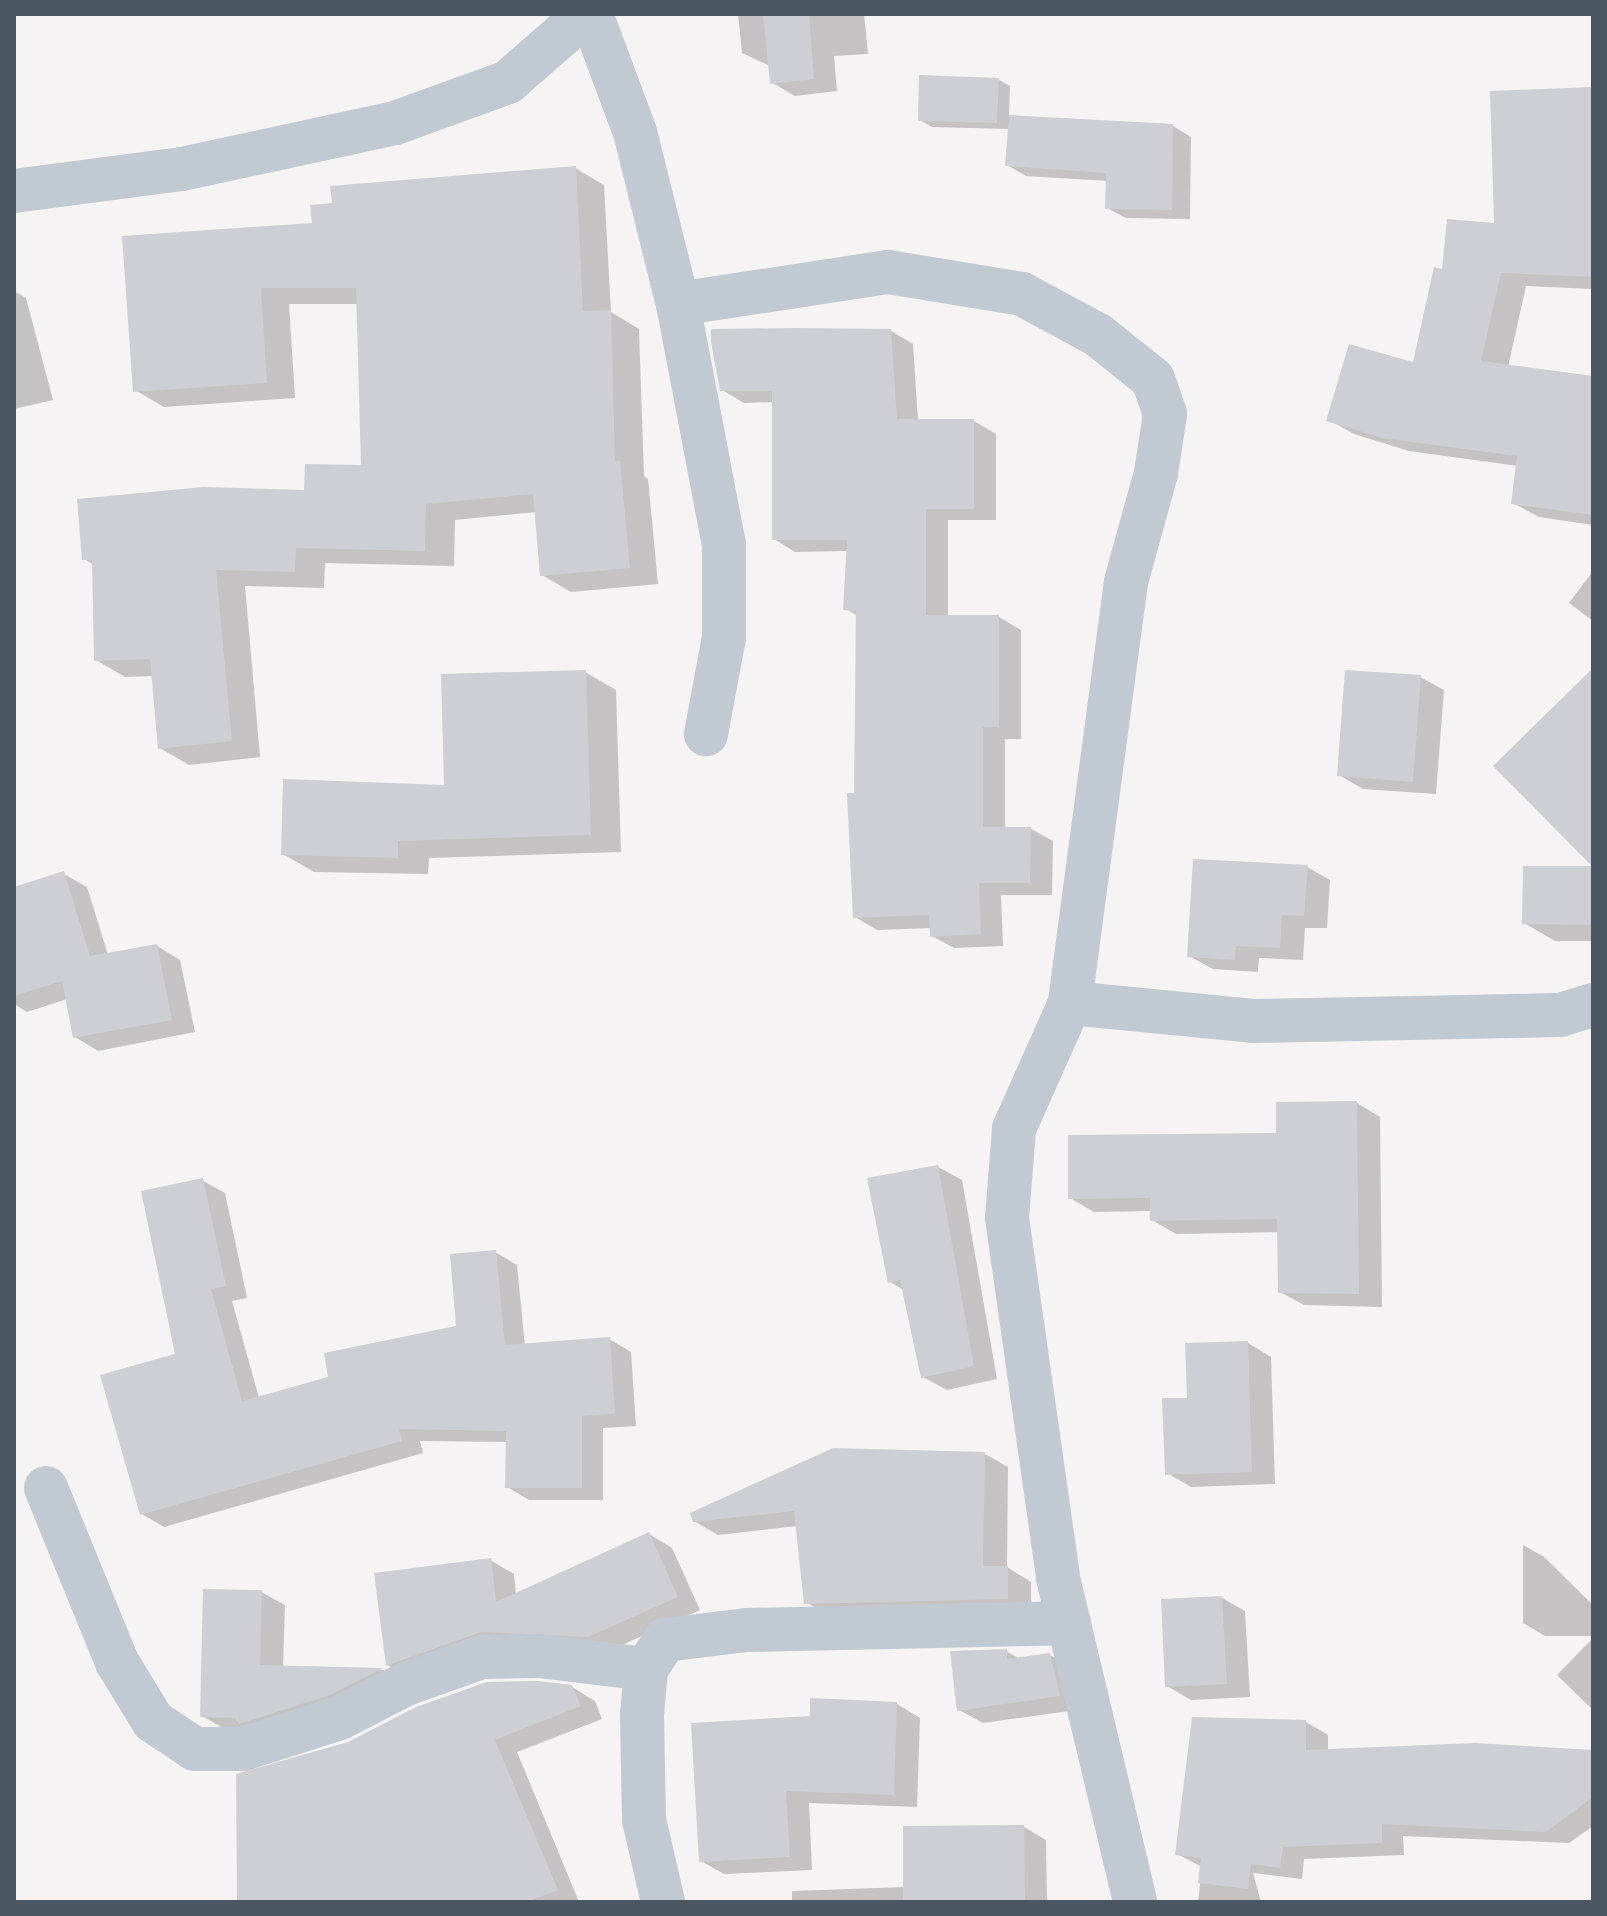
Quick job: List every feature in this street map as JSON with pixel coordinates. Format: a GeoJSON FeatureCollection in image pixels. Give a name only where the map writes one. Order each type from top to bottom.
{"type":"FeatureCollection","features":[{"type":"Feature","properties":{"kind":"street"},"geometry":{"type":"LineString","coordinates":[[14,191],[182,169],[395,123],[508,82],[588,14],[635,132],[678,304],[724,545],[724,637],[706,734]]}},
{"type":"Feature","properties":{"kind":"street"},"geometry":{"type":"LineString","coordinates":[[678,304],[888,272],[948,278],[1022,294],[1098,335],[1153,379],[1165,414],[1156,473],[1126,582],[1070,1003],[1014,1129],[1007,1218],[1058,1578],[1135,1902]]}},
{"type":"Feature","properties":{"kind":"street"},"geometry":{"type":"LineString","coordinates":[[1070,1003],[1253,1021],[1544,1015],[1593,1005]]}},
{"type":"Feature","properties":{"kind":"street"},"geometry":{"type":"LineString","coordinates":[[46,1488],[117,1662],[153,1721],[195,1749],[243,1749],[298,1731],[482,1657],[539,1656],[646,1669]]}},
{"type":"Feature","properties":{"kind":"street"},"geometry":{"type":"LineString","coordinates":[[663,1902],[644,1820],[646,1669],[665,1640],[746,1630],[1069,1623]]}},
{"type":"Feature","properties":{"kind":"building"},"geometry":{"type":"Polygon","coordinates":[[[763,14],[809,14],[814,79],[770,84],[763,14]]]}},
{"type":"Feature","properties":{"kind":"building"},"geometry":{"type":"Polygon","coordinates":[[[919,75],[999,78],[997,123],[918,121],[919,75]]]}},
{"type":"Feature","properties":{"kind":"building"},"geometry":{"type":"Polygon","coordinates":[[[1593,87],[1593,277],[1501,273],[1481,361],[1593,376],[1593,515],[1511,504],[1517,456],[1382,438],[1326,421],[1349,344],[1413,362],[1434,267],[1442,269],[1447,219],[1494,223],[1490,91],[1593,87]]]}},
{"type":"Feature","properties":{"kind":"building"},"geometry":{"type":"Polygon","coordinates":[[[1009,115],[1173,124],[1172,210],[1105,209],[1106,173],[1005,166],[1009,115]]]}},
{"type":"Feature","properties":{"kind":"building"},"geometry":{"type":"Polygon","coordinates":[[[576,166],[583,311],[611,310],[615,461],[620,460],[630,568],[540,576],[533,494],[426,504],[425,551],[296,548],[295,572],[216,570],[232,741],[158,749],[150,659],[94,661],[92,560],[82,560],[77,499],[203,487],[304,490],[305,464],[361,465],[356,288],[261,288],[267,383],[133,392],[122,236],[312,223],[310,205],[332,203],[330,186],[576,166]]]}},
{"type":"Feature","properties":{"kind":"building"},"geometry":{"type":"Polygon","coordinates":[[[711,329],[891,329],[897,419],[974,419],[974,509],[926,509],[926,615],[999,615],[999,727],[983,727],[983,827],[1031,827],[1030,883],[979,883],[981,934],[930,937],[929,915],[853,918],[847,793],[854,793],[856,611],[843,610],[847,540],[772,540],[772,391],[720,391],[711,342],[711,329]]]}},
{"type":"Feature","properties":{"kind":"building"},"geometry":{"type":"Polygon","coordinates":[[[1593,668],[1593,925],[1522,924],[1523,866],[1592,866],[1493,766],[1593,668]]]}},
{"type":"Feature","properties":{"kind":"building"},"geometry":{"type":"Polygon","coordinates":[[[586,670],[591,835],[398,841],[398,858],[281,855],[283,779],[444,785],[441,674],[586,670]]]}},
{"type":"Feature","properties":{"kind":"building"},"geometry":{"type":"Polygon","coordinates":[[[1345,670],[1421,675],[1413,782],[1337,776],[1345,670]]]}},
{"type":"Feature","properties":{"kind":"building"},"geometry":{"type":"Polygon","coordinates":[[[1193,859],[1308,865],[1304,916],[1282,915],[1280,948],[1236,946],[1235,960],[1187,957],[1193,859]]]}},
{"type":"Feature","properties":{"kind":"building"},"geometry":{"type":"Polygon","coordinates":[[[64,871],[90,956],[157,944],[172,1020],[73,1038],[62,981],[14,996],[14,887],[64,871]]]}},
{"type":"Feature","properties":{"kind":"building"},"geometry":{"type":"Polygon","coordinates":[[[1357,1101],[1359,1294],[1278,1293],[1277,1219],[1150,1221],[1150,1198],[1068,1199],[1068,1135],[1276,1133],[1276,1102],[1357,1101]]]}},
{"type":"Feature","properties":{"kind":"building"},"geometry":{"type":"Polygon","coordinates":[[[938,1165],[974,1366],[921,1378],[900,1280],[888,1283],[867,1178],[938,1165]]]}},
{"type":"Feature","properties":{"kind":"building"},"geometry":{"type":"Polygon","coordinates":[[[203,1178],[226,1286],[211,1289],[242,1401],[328,1377],[324,1353],[456,1326],[450,1254],[496,1250],[505,1345],[610,1337],[615,1414],[582,1416],[582,1488],[505,1488],[506,1431],[399,1429],[402,1441],[140,1515],[100,1375],[175,1354],[141,1191],[203,1178]]]}},
{"type":"Feature","properties":{"kind":"building"},"geometry":{"type":"Polygon","coordinates":[[[1248,1341],[1252,1472],[1165,1475],[1162,1398],[1187,1398],[1185,1343],[1248,1341]]]}},
{"type":"Feature","properties":{"kind":"building"},"geometry":{"type":"Polygon","coordinates":[[[833,1448],[985,1452],[983,1566],[1008,1566],[1008,1599],[804,1604],[794,1511],[693,1522],[690,1513],[833,1448]]]}},
{"type":"Feature","properties":{"kind":"building"},"geometry":{"type":"Polygon","coordinates":[[[649,1532],[678,1597],[588,1637],[481,1632],[386,1666],[374,1573],[491,1558],[496,1602],[649,1532]]]}},
{"type":"Feature","properties":{"kind":"building"},"geometry":{"type":"Polygon","coordinates":[[[203,1589],[262,1590],[260,1665],[383,1668],[330,1695],[239,1724],[235,1718],[200,1717],[203,1589]]]}},
{"type":"Feature","properties":{"kind":"building"},"geometry":{"type":"Polygon","coordinates":[[[1222,1596],[1227,1684],[1165,1687],[1161,1599],[1222,1596]]]}},
{"type":"Feature","properties":{"kind":"building"},"geometry":{"type":"Polygon","coordinates":[[[1007,1649],[1007,1659],[1050,1653],[1060,1696],[957,1711],[950,1651],[1007,1649]]]}},
{"type":"Feature","properties":{"kind":"building"},"geometry":{"type":"Polygon","coordinates":[[[538,1681],[572,1685],[581,1706],[495,1740],[558,1890],[527,1902],[237,1902],[236,1774],[348,1742],[416,1707],[487,1682],[538,1681]]]}},
{"type":"Feature","properties":{"kind":"building"},"geometry":{"type":"Polygon","coordinates":[[[810,1698],[897,1702],[894,1795],[786,1791],[790,1857],[699,1862],[691,1723],[810,1716],[810,1698]]]}},
{"type":"Feature","properties":{"kind":"building"},"geometry":{"type":"Polygon","coordinates":[[[1192,1717],[1306,1720],[1306,1750],[1475,1743],[1593,1750],[1593,1797],[1546,1832],[1382,1824],[1382,1843],[1283,1847],[1280,1868],[1251,1864],[1248,1889],[1198,1883],[1201,1858],[1175,1855],[1192,1717]]]}},
{"type":"Feature","properties":{"kind":"building"},"geometry":{"type":"Polygon","coordinates":[[[1024,1825],[1025,1902],[903,1902],[903,1826],[1024,1825]]]}}]}
